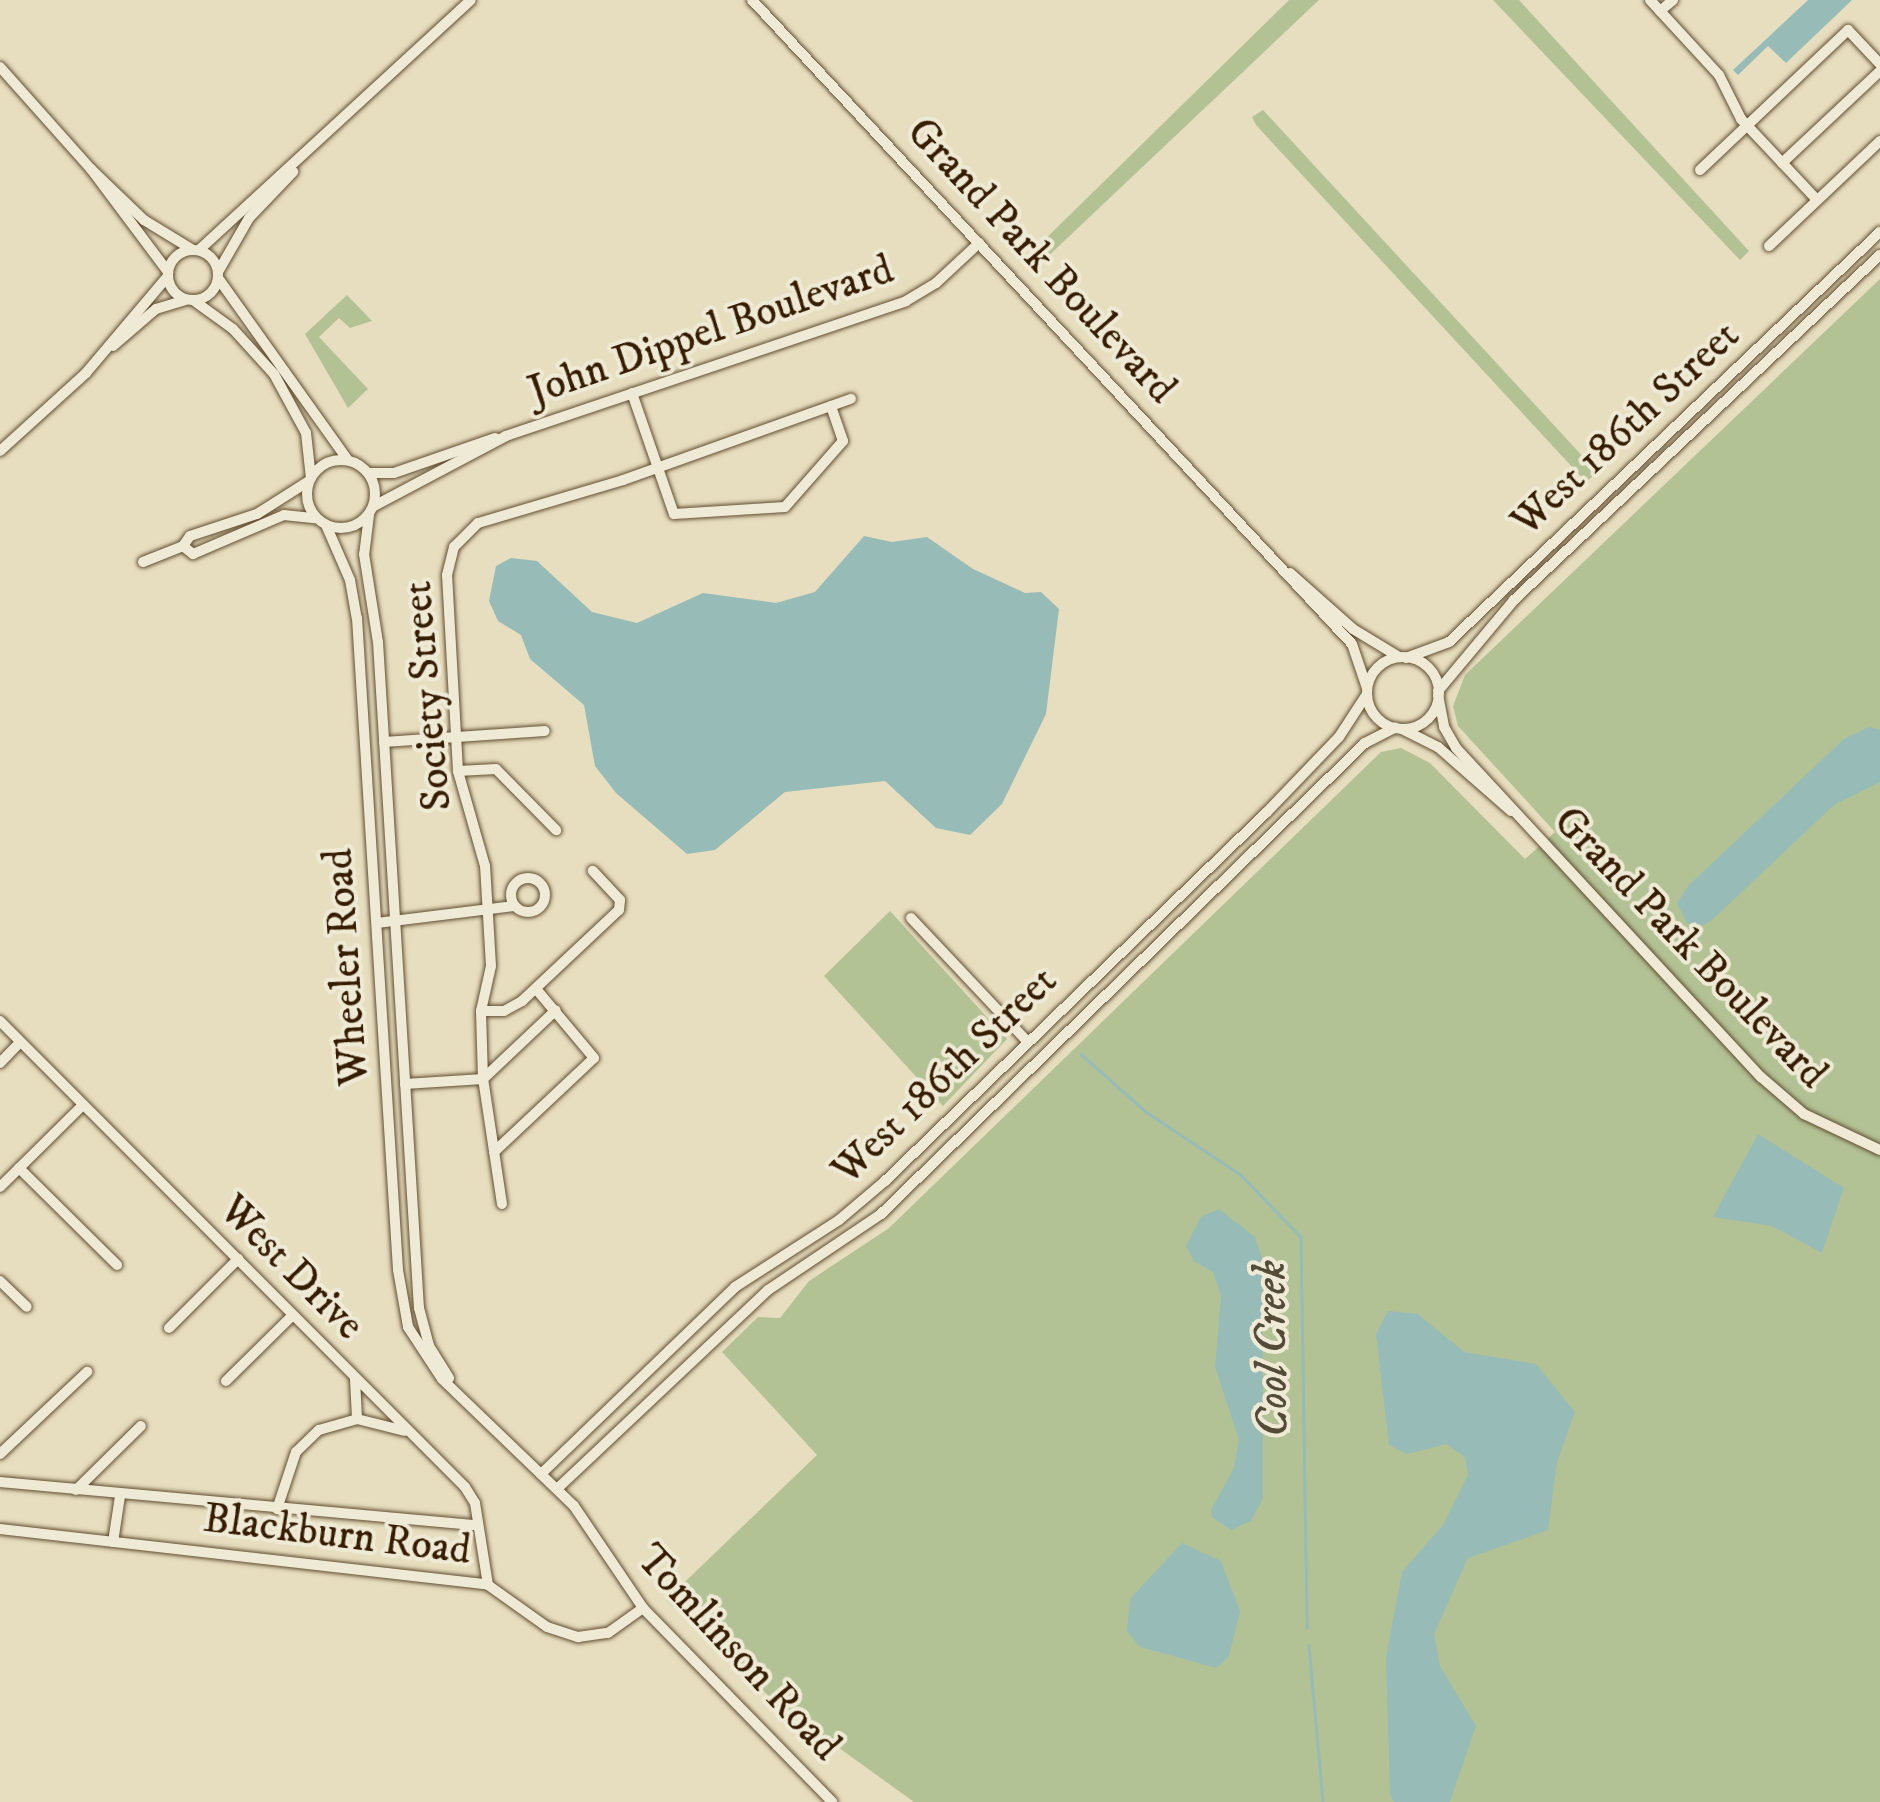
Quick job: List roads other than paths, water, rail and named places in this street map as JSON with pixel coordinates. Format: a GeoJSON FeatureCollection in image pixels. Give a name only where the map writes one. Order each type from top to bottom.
{"type":"FeatureCollection","features":[{"type":"Feature","properties":{"kind":"street"},"geometry":{"type":"LineString","coordinates":[[112,346],[167,274],[176,256],[196,250],[296,167],[472,0]]}},
{"type":"Feature","properties":{"kind":"street","name":"Grand Park Boulevard"},"geometry":{"type":"LineString","coordinates":[[752,0],[1282,567],[1358,653],[1367,691]]}},
{"type":"Feature","properties":{"kind":"street"},"geometry":{"type":"LineString","coordinates":[[1650,0],[1718,75],[1747,126],[1817,200]]}},
{"type":"Feature","properties":{"kind":"street"},"geometry":{"type":"LineString","coordinates":[[1660,11],[1672,0]]}},
{"type":"Feature","properties":{"kind":"street"},"geometry":{"type":"LineString","coordinates":[[1700,170],[1848,30],[1880,68],[1782,163]]}},
{"type":"Feature","properties":{"kind":"street"},"geometry":{"type":"LineString","coordinates":[[0,67],[144,220],[196,250],[218,275],[348,460],[368,473],[371,510],[350,528],[284,515],[193,554],[183,546]]}},
{"type":"Feature","properties":{"kind":"street"},"geometry":{"type":"LineString","coordinates":[[1769,246],[1880,141]]}},
{"type":"Feature","properties":{"kind":"street"},"geometry":{"type":"LineString","coordinates":[[0,451],[156,309],[210,294],[249,218],[296,167]]}},
{"type":"Feature","properties":{"kind":"street"},"geometry":{"type":"LineString","coordinates":[[91,168],[190,300],[233,329],[274,374],[306,432],[311,479],[308,502],[321,522]]}},
{"type":"Feature","properties":{"kind":"street","name":"West 186th Street"},"geometry":{"type":"LineString","coordinates":[[1403,658],[1449,642],[1880,232]]}},
{"type":"Feature","properties":{"kind":"street","name":"John Dippel Boulevard"},"geometry":{"type":"LineString","coordinates":[[368,473],[394,474],[471,442],[506,436],[906,301],[936,284],[979,243]]}},
{"type":"Feature","properties":{"kind":"street","name":"West 186th Street"},"geometry":{"type":"LineString","coordinates":[[1438,693],[1510,603],[1880,255]]}},
{"type":"Feature","properties":{"kind":"street"},"geometry":{"type":"LineString","coordinates":[[632,393],[674,514],[775,511],[842,441],[831,406]]}},
{"type":"Feature","properties":{"kind":"street","name":"Society Street"},"geometry":{"type":"LineString","coordinates":[[502,1204],[483,1079],[480,1012],[491,966],[484,866],[458,771],[448,575],[454,547],[478,523],[658,468],[851,399]]}},
{"type":"Feature","properties":{"kind":"street","name":"John Dippel Boulevard"},"geometry":{"type":"LineString","coordinates":[[371,510],[506,436]]}},
{"type":"Feature","properties":{"kind":"street"},"geometry":{"type":"LineString","coordinates":[[142,562],[183,546],[190,536],[257,514],[311,479],[324,464],[348,460]]}},
{"type":"Feature","properties":{"kind":"street","name":"Wheeler Road"},"geometry":{"type":"LineString","coordinates":[[371,510],[364,554],[374,596],[419,1308],[429,1346],[458,1391]]}},
{"type":"Feature","properties":{"kind":"street","name":"Wheeler Road"},"geometry":{"type":"LineString","coordinates":[[321,522],[350,580],[356,618],[400,1300],[422,1355],[561,1493]]}},
{"type":"Feature","properties":{"kind":"street","name":"Grand Park Boulevard"},"geometry":{"type":"LineString","coordinates":[[1282,567],[1353,629],[1403,658]]}},
{"type":"Feature","properties":{"kind":"street"},"geometry":{"type":"LineString","coordinates":[[1403,658],[1430,670],[1438,693],[1427,719],[1399,729],[1373,714],[1367,691],[1381,665],[1403,658]]}},
{"type":"Feature","properties":{"kind":"street","name":"West 186th Street"},"geometry":{"type":"LineString","coordinates":[[540,1474],[735,1287],[849,1212],[949,1120],[1311,766],[1367,691]]}},
{"type":"Feature","properties":{"kind":"street","name":"Grand Park Boulevard"},"geometry":{"type":"LineString","coordinates":[[1438,693],[1453,744],[1774,1090],[1836,1133],[1880,1150]]}},
{"type":"Feature","properties":{"kind":"street","name":"Grand Park Boulevard"},"geometry":{"type":"LineString","coordinates":[[1399,729],[1438,747],[1512,811]]}},
{"type":"Feature","properties":{"kind":"street","name":"West 186th Street"},"geometry":{"type":"LineString","coordinates":[[561,1493],[768,1290],[872,1222],[1365,743],[1399,729]]}},
{"type":"Feature","properties":{"kind":"street"},"geometry":{"type":"LineString","coordinates":[[384,742],[545,731]]}},
{"type":"Feature","properties":{"kind":"street"},"geometry":{"type":"LineString","coordinates":[[458,771],[496,769],[556,830]]}},
{"type":"Feature","properties":{"kind":"street"},"geometry":{"type":"LineString","coordinates":[[480,1012],[504,1011],[536,989],[621,907],[593,871]]}},
{"type":"Feature","properties":{"kind":"street"},"geometry":{"type":"LineString","coordinates":[[376,922],[514,906]]}},
{"type":"Feature","properties":{"kind":"street"},"geometry":{"type":"LineString","coordinates":[[911,918],[1028,1042]]}},
{"type":"Feature","properties":{"kind":"street"},"geometry":{"type":"LineString","coordinates":[[494,1152],[594,1055],[536,989]]}},
{"type":"Feature","properties":{"kind":"street"},"geometry":{"type":"LineString","coordinates":[[405,1084],[483,1079],[556,1010]]}},
{"type":"Feature","properties":{"kind":"street","name":"West Drive"},"geometry":{"type":"LineString","coordinates":[[0,1022],[472,1496],[488,1585]]}},
{"type":"Feature","properties":{"kind":"street"},"geometry":{"type":"LineString","coordinates":[[0,1063],[20,1042]]}},
{"type":"Feature","properties":{"kind":"street"},"geometry":{"type":"LineString","coordinates":[[0,1186],[83,1105]]}},
{"type":"Feature","properties":{"kind":"street"},"geometry":{"type":"LineString","coordinates":[[949,1120],[965,1134]]}},
{"type":"Feature","properties":{"kind":"street"},"geometry":{"type":"LineString","coordinates":[[19,1168],[117,1265]]}},
{"type":"Feature","properties":{"kind":"street"},"geometry":{"type":"LineString","coordinates":[[168,1328],[238,1260]]}},
{"type":"Feature","properties":{"kind":"street"},"geometry":{"type":"LineString","coordinates":[[0,1281],[26,1307]]}},
{"type":"Feature","properties":{"kind":"street"},"geometry":{"type":"LineString","coordinates":[[226,1381],[293,1315]]}},
{"type":"Feature","properties":{"kind":"street"},"geometry":{"type":"LineString","coordinates":[[0,1454],[88,1372]]}},
{"type":"Feature","properties":{"kind":"street"},"geometry":{"type":"LineString","coordinates":[[355,1378],[357,1419]]}},
{"type":"Feature","properties":{"kind":"street"},"geometry":{"type":"LineString","coordinates":[[277,1509],[289,1466],[306,1440],[357,1419],[411,1434]]}},
{"type":"Feature","properties":{"kind":"street"},"geometry":{"type":"LineString","coordinates":[[76,1490],[141,1426]]}},
{"type":"Feature","properties":{"kind":"street"},"geometry":{"type":"LineString","coordinates":[[0,1482],[476,1526]]}},
{"type":"Feature","properties":{"kind":"street","name":"Tomlinson Road"},"geometry":{"type":"LineString","coordinates":[[561,1493],[643,1608],[832,1802]]}},
{"type":"Feature","properties":{"kind":"street"},"geometry":{"type":"LineString","coordinates":[[113,1542],[120,1496]]}},
{"type":"Feature","properties":{"kind":"street","name":"Blackburn Road"},"geometry":{"type":"LineString","coordinates":[[0,1529],[488,1585],[548,1627],[578,1636],[608,1634],[643,1608]]}},
{"type":"Feature","properties":{"kind":"water"},"geometry":{"type":"Polygon","coordinates":[[[1808,0],[1852,0],[1786,63],[1768,46],[1738,75],[1733,70],[1808,0]]]}},
{"type":"Feature","properties":{"kind":"water"},"geometry":{"type":"Polygon","coordinates":[[[864,536],[892,542],[927,537],[973,569],[1025,593],[1041,592],[1059,609],[1046,714],[1002,804],[970,835],[936,828],[885,781],[785,792],[715,850],[687,854],[616,793],[595,766],[584,705],[530,659],[521,635],[498,621],[489,601],[496,566],[511,558],[537,561],[592,612],[637,623],[703,593],[776,603],[815,592],[864,536]]]}},
{"type":"Feature","properties":{"kind":"water"},"geometry":{"type":"Polygon","coordinates":[[[1869,727],[1880,730],[1880,782],[1834,805],[1711,921],[1698,927],[1687,923],[1677,903],[1689,885],[1844,739],[1869,727]]]}},
{"type":"Feature","properties":{"kind":"water"},"geometry":{"type":"Polygon","coordinates":[[[1758,1134],[1844,1188],[1822,1253],[1772,1226],[1713,1217],[1758,1134]]]}},
{"type":"Feature","properties":{"kind":"water"},"geometry":{"type":"Polygon","coordinates":[[[1219,1209],[1255,1237],[1263,1261],[1263,1498],[1251,1521],[1231,1530],[1212,1517],[1211,1510],[1234,1468],[1239,1440],[1215,1367],[1221,1296],[1213,1272],[1194,1261],[1186,1246],[1201,1217],[1219,1209]]]}},
{"type":"Feature","properties":{"kind":"water"},"geometry":{"type":"Polygon","coordinates":[[[1388,1311],[1418,1314],[1464,1352],[1536,1364],[1575,1412],[1557,1462],[1548,1530],[1468,1558],[1434,1634],[1440,1666],[1476,1726],[1450,1802],[1394,1802],[1390,1795],[1386,1658],[1402,1572],[1443,1525],[1468,1475],[1465,1457],[1446,1444],[1407,1454],[1389,1445],[1376,1334],[1388,1311]]]}},
{"type":"Feature","properties":{"kind":"water"},"geometry":{"type":"Polygon","coordinates":[[[1182,1543],[1221,1561],[1240,1611],[1229,1656],[1217,1668],[1140,1647],[1127,1631],[1130,1599],[1182,1543]]]}},
{"type":"Feature","properties":{"kind":"waterway","name":"Cool Creek"},"geometry":{"type":"LineString","coordinates":[[1081,1054],[1145,1111],[1240,1174],[1301,1237],[1307,1627]]}},
{"type":"Feature","properties":{"kind":"waterway","name":"Cool Creek"},"geometry":{"type":"LineString","coordinates":[[1309,1645],[1323,1802]]}}]}
